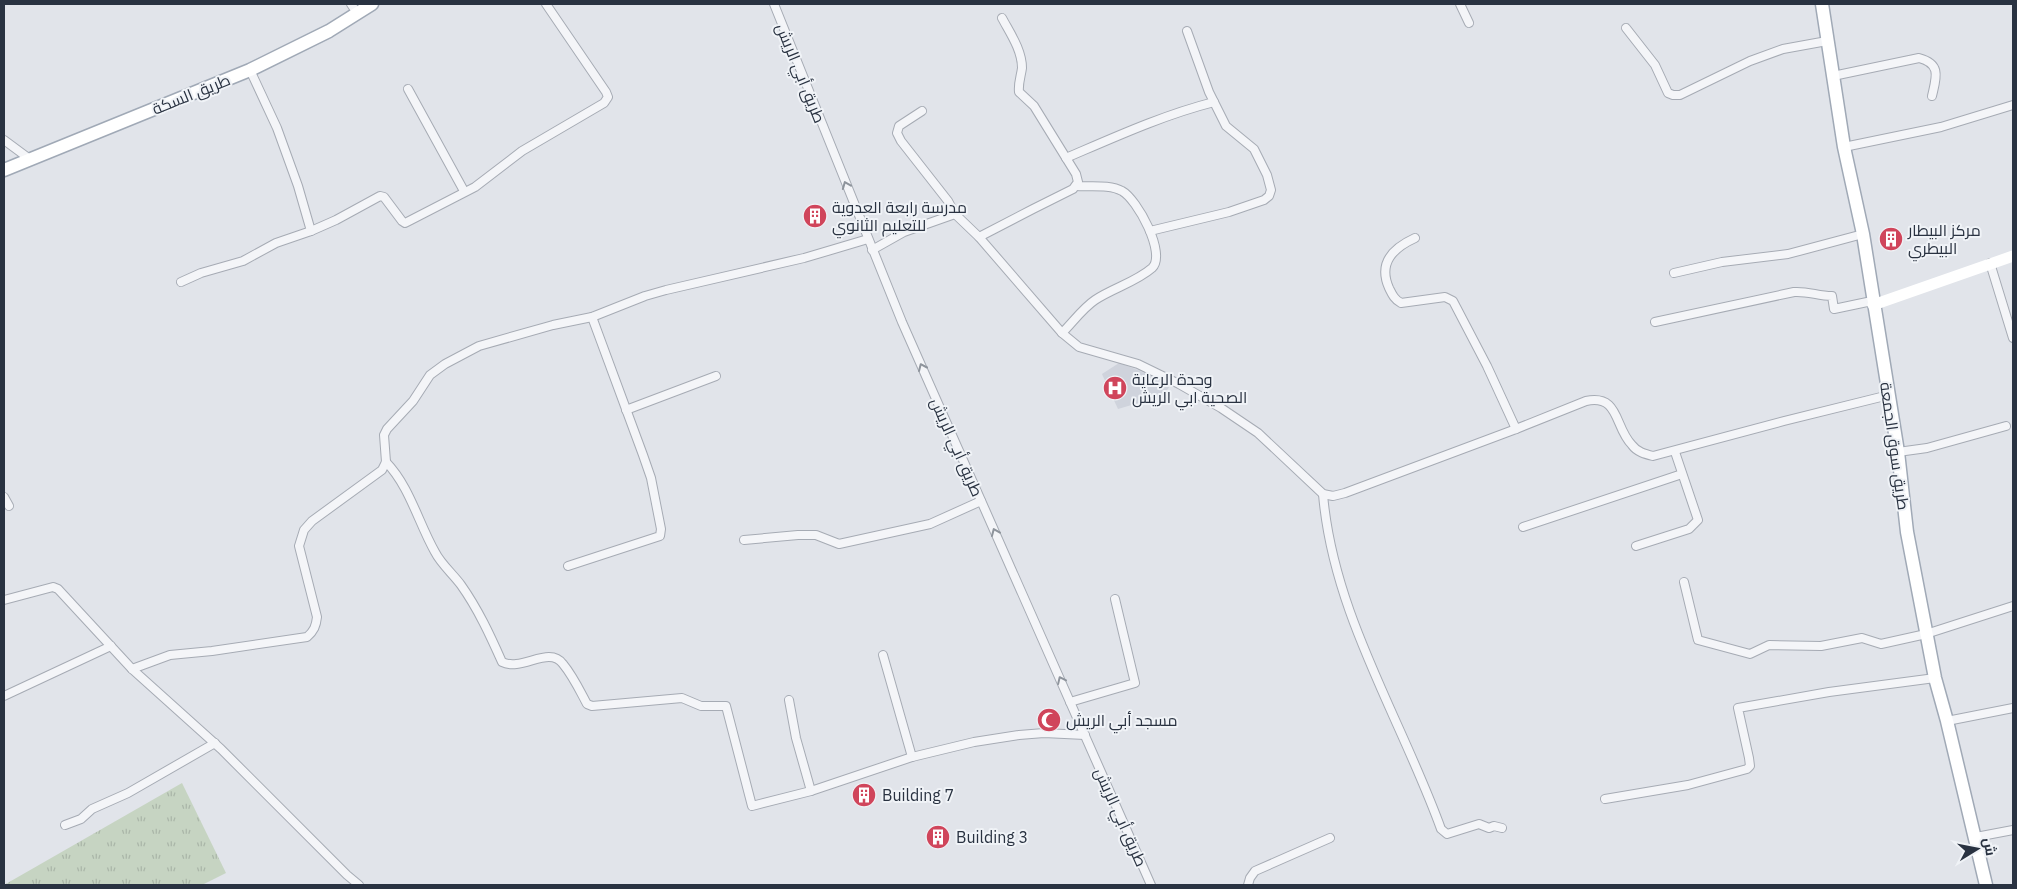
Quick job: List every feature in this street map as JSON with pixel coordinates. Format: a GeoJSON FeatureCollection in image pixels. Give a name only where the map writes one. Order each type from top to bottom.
{"type":"FeatureCollection","features":[{"type":"Feature","properties":{"kind":"main road","name":"طريق السكة"},"geometry":{"type":"LineString","coordinates":[[4,170],[250,70],[329,31],[354,9],[372,4]]}},
{"type":"Feature","properties":{"kind":"main road","name":"طريق سوق الجمعة"},"geometry":{"type":"LineString","coordinates":[[1822,4],[1844,147],[1863,234],[1898,452],[1907,532],[1934,678],[1948,722],[1986,885]]}},
{"type":"Feature","properties":{"kind":"main road"},"geometry":{"type":"LineString","coordinates":[[1873,303],[1925,288],[2013,256]]}},
{"type":"Feature","properties":{"kind":"street"},"geometry":{"type":"LineString","coordinates":[[181,282],[201,273],[243,261],[276,243],[336,220],[380,196],[384,197],[405,223],[475,187],[496,173],[522,151],[598,108],[608,97],[606,92],[546,4]]}},
{"type":"Feature","properties":{"kind":"street","name":"طريق أبي الريش"},"geometry":{"type":"LineString","coordinates":[[774,4],[872,250],[1028,610],[1151,885]]}},
{"type":"Feature","properties":{"kind":"street"},"geometry":{"type":"LineString","coordinates":[[1460,4],[1469,23]]}},
{"type":"Feature","properties":{"kind":"street"},"geometry":{"type":"LineString","coordinates":[[980,237],[1073,189],[1078,182],[1076,174],[1034,106],[1019,92],[1018,83],[1022,68],[1020,55],[1002,18]]}},
{"type":"Feature","properties":{"kind":"street"},"geometry":{"type":"LineString","coordinates":[[1626,28],[1655,65],[1668,93],[1673,95],[1680,95],[1750,61],[1783,49],[1827,41]]}},
{"type":"Feature","properties":{"kind":"street"},"geometry":{"type":"LineString","coordinates":[[1150,232],[1229,212],[1264,200],[1269,196],[1271,190],[1270,183],[1254,149],[1226,126],[1214,102],[1187,31]]}},
{"type":"Feature","properties":{"kind":"street"},"geometry":{"type":"LineString","coordinates":[[1833,76],[1919,58],[1932,63],[1936,70],[1932,96]]}},
{"type":"Feature","properties":{"kind":"street"},"geometry":{"type":"LineString","coordinates":[[250,70],[277,128],[298,186],[311,231]]}},
{"type":"Feature","properties":{"kind":"street"},"geometry":{"type":"LineString","coordinates":[[408,89],[464,192]]}},
{"type":"Feature","properties":{"kind":"street"},"geometry":{"type":"LineString","coordinates":[[1066,158],[1160,118],[1214,102]]}},
{"type":"Feature","properties":{"kind":"street"},"geometry":{"type":"LineString","coordinates":[[1844,147],[1932,129],[1978,117],[2013,105]]}},
{"type":"Feature","properties":{"kind":"street"},"geometry":{"type":"LineString","coordinates":[[922,111],[899,126],[897,133],[901,141],[948,201],[955,214],[980,237],[1062,333],[1079,347],[1138,364],[1179,384],[1221,408],[1258,433],[1323,494],[1333,496],[1345,493],[1586,401],[1602,399],[1608,403],[1631,444],[1638,451],[1653,456],[1676,452],[1784,421],[1888,395]]}},
{"type":"Feature","properties":{"kind":"street"},"geometry":{"type":"LineString","coordinates":[[4,139],[31,160]]}},
{"type":"Feature","properties":{"kind":"street"},"geometry":{"type":"LineString","coordinates":[[1062,333],[1094,301],[1153,267],[1156,262],[1156,254],[1150,232],[1138,205],[1122,190],[1076,186]]}},
{"type":"Feature","properties":{"kind":"street"},"geometry":{"type":"LineString","coordinates":[[872,250],[904,232],[955,214]]}},
{"type":"Feature","properties":{"kind":"street"},"geometry":{"type":"LineString","coordinates":[[1674,273],[1722,262],[1788,254],[1863,234]]}},
{"type":"Feature","properties":{"kind":"street"},"geometry":{"type":"LineString","coordinates":[[1415,238],[1400,244],[1394,251],[1385,266],[1386,282],[1394,297],[1401,303],[1445,297],[1453,301],[1487,366],[1516,429]]}},
{"type":"Feature","properties":{"kind":"street"},"geometry":{"type":"LineString","coordinates":[[132,669],[170,655],[254,646],[307,637],[316,626],[318,617],[299,546],[304,530],[319,515],[382,470],[386,462],[384,435],[387,429],[413,400],[430,374],[445,364],[479,346],[553,325],[592,317],[659,292],[804,258],[868,239]]}},
{"type":"Feature","properties":{"kind":"street"},"geometry":{"type":"LineString","coordinates":[[1990,263],[2013,338]]}},
{"type":"Feature","properties":{"kind":"street"},"geometry":{"type":"LineString","coordinates":[[1655,322],[1794,292],[1806,291],[1818,296],[1832,296],[1834,309],[1873,303]]}},
{"type":"Feature","properties":{"kind":"street"},"geometry":{"type":"LineString","coordinates":[[568,566],[660,536],[662,529],[651,478],[592,317]]}},
{"type":"Feature","properties":{"kind":"street"},"geometry":{"type":"LineString","coordinates":[[626,410],[716,376]]}},
{"type":"Feature","properties":{"kind":"street"},"geometry":{"type":"LineString","coordinates":[[1898,452],[1927,448],[2006,426]]}},
{"type":"Feature","properties":{"kind":"street"},"geometry":{"type":"LineString","coordinates":[[1636,546],[1689,529],[1698,520],[1676,452]]}},
{"type":"Feature","properties":{"kind":"street"},"geometry":{"type":"LineString","coordinates":[[386,462],[395,471],[407,493],[436,554],[460,584],[478,612],[502,662],[515,666],[550,656],[556,657],[563,663],[587,704],[592,706],[682,698],[701,706],[726,706],[752,806],[811,791],[912,757],[974,742],[1019,734],[1044,733],[1085,736]]}},
{"type":"Feature","properties":{"kind":"street"},"geometry":{"type":"LineString","coordinates":[[1523,527],[1682,474]]}},
{"type":"Feature","properties":{"kind":"street"},"geometry":{"type":"LineString","coordinates":[[1323,494],[1325,524],[1345,596],[1367,659],[1402,733],[1441,829],[1447,834],[1479,824],[1489,828],[1494,826],[1502,828]]}},
{"type":"Feature","properties":{"kind":"street"},"geometry":{"type":"LineString","coordinates":[[4,497],[9,506]]}},
{"type":"Feature","properties":{"kind":"street"},"geometry":{"type":"LineString","coordinates":[[744,540],[789,535],[816,535],[839,544],[930,524],[981,501]]}},
{"type":"Feature","properties":{"kind":"street"},"geometry":{"type":"LineString","coordinates":[[1684,582],[1698,640],[1733,651],[1750,654],[1769,645],[1821,646],[1862,638],[1881,644],[1926,634],[2013,606]]}},
{"type":"Feature","properties":{"kind":"street"},"geometry":{"type":"LineString","coordinates":[[4,600],[53,587],[58,588],[132,669],[214,743],[347,876],[360,885]]}},
{"type":"Feature","properties":{"kind":"street"},"geometry":{"type":"LineString","coordinates":[[1070,702],[1135,683],[1115,599]]}},
{"type":"Feature","properties":{"kind":"street"},"geometry":{"type":"LineString","coordinates":[[4,696],[112,646]]}},
{"type":"Feature","properties":{"kind":"street"},"geometry":{"type":"LineString","coordinates":[[883,655],[912,757]]}},
{"type":"Feature","properties":{"kind":"street"},"geometry":{"type":"LineString","coordinates":[[1605,799],[1688,785],[1748,769],[1750,766],[1749,758],[1738,708],[1828,692],[1934,678]]}},
{"type":"Feature","properties":{"kind":"street"},"geometry":{"type":"LineString","coordinates":[[789,700],[796,738],[811,791]]}},
{"type":"Feature","properties":{"kind":"street"},"geometry":{"type":"LineString","coordinates":[[1948,722],[2013,708]]}},
{"type":"Feature","properties":{"kind":"street"},"geometry":{"type":"LineString","coordinates":[[65,825],[81,820],[92,808],[128,793],[214,743]]}},
{"type":"Feature","properties":{"kind":"street"},"geometry":{"type":"LineString","coordinates":[[1976,837],[2013,830]]}},
{"type":"Feature","properties":{"kind":"street"},"geometry":{"type":"LineString","coordinates":[[1248,885],[1255,871],[1330,838]]}},
{"type":"Feature","properties":{"kind":"shaded area"},"geometry":{"type":"Polygon","coordinates":[[[1119,363],[1171,385],[1162,396],[1118,409],[1102,374],[1119,363]]]}},
{"type":"Feature","properties":{"kind":"green space"},"geometry":{"type":"Polygon","coordinates":[[[182,783],[226,873],[202,885],[4,885],[182,783]]]}},
{"type":"Feature","properties":{"kind":"place","name":"مدرسة رابعة العدوية للتعليم الثانوي"},"geometry":{"type":"Point","coordinates":[815,216]}},
{"type":"Feature","properties":{"kind":"place","name":"مركز البيطار البيطري"},"geometry":{"type":"Point","coordinates":[1891,239]}},
{"type":"Feature","properties":{"kind":"place","name":"وحدة الرعاية الصحية ابي الريش"},"geometry":{"type":"Point","coordinates":[1115,388]}},
{"type":"Feature","properties":{"kind":"place","name":"مسجد أبي الريش"},"geometry":{"type":"Point","coordinates":[1049,720]}},
{"type":"Feature","properties":{"kind":"place","name":"Building 7"},"geometry":{"type":"Point","coordinates":[864,795]}},
{"type":"Feature","properties":{"kind":"place","name":"Building 3"},"geometry":{"type":"Point","coordinates":[938,837]}}]}
